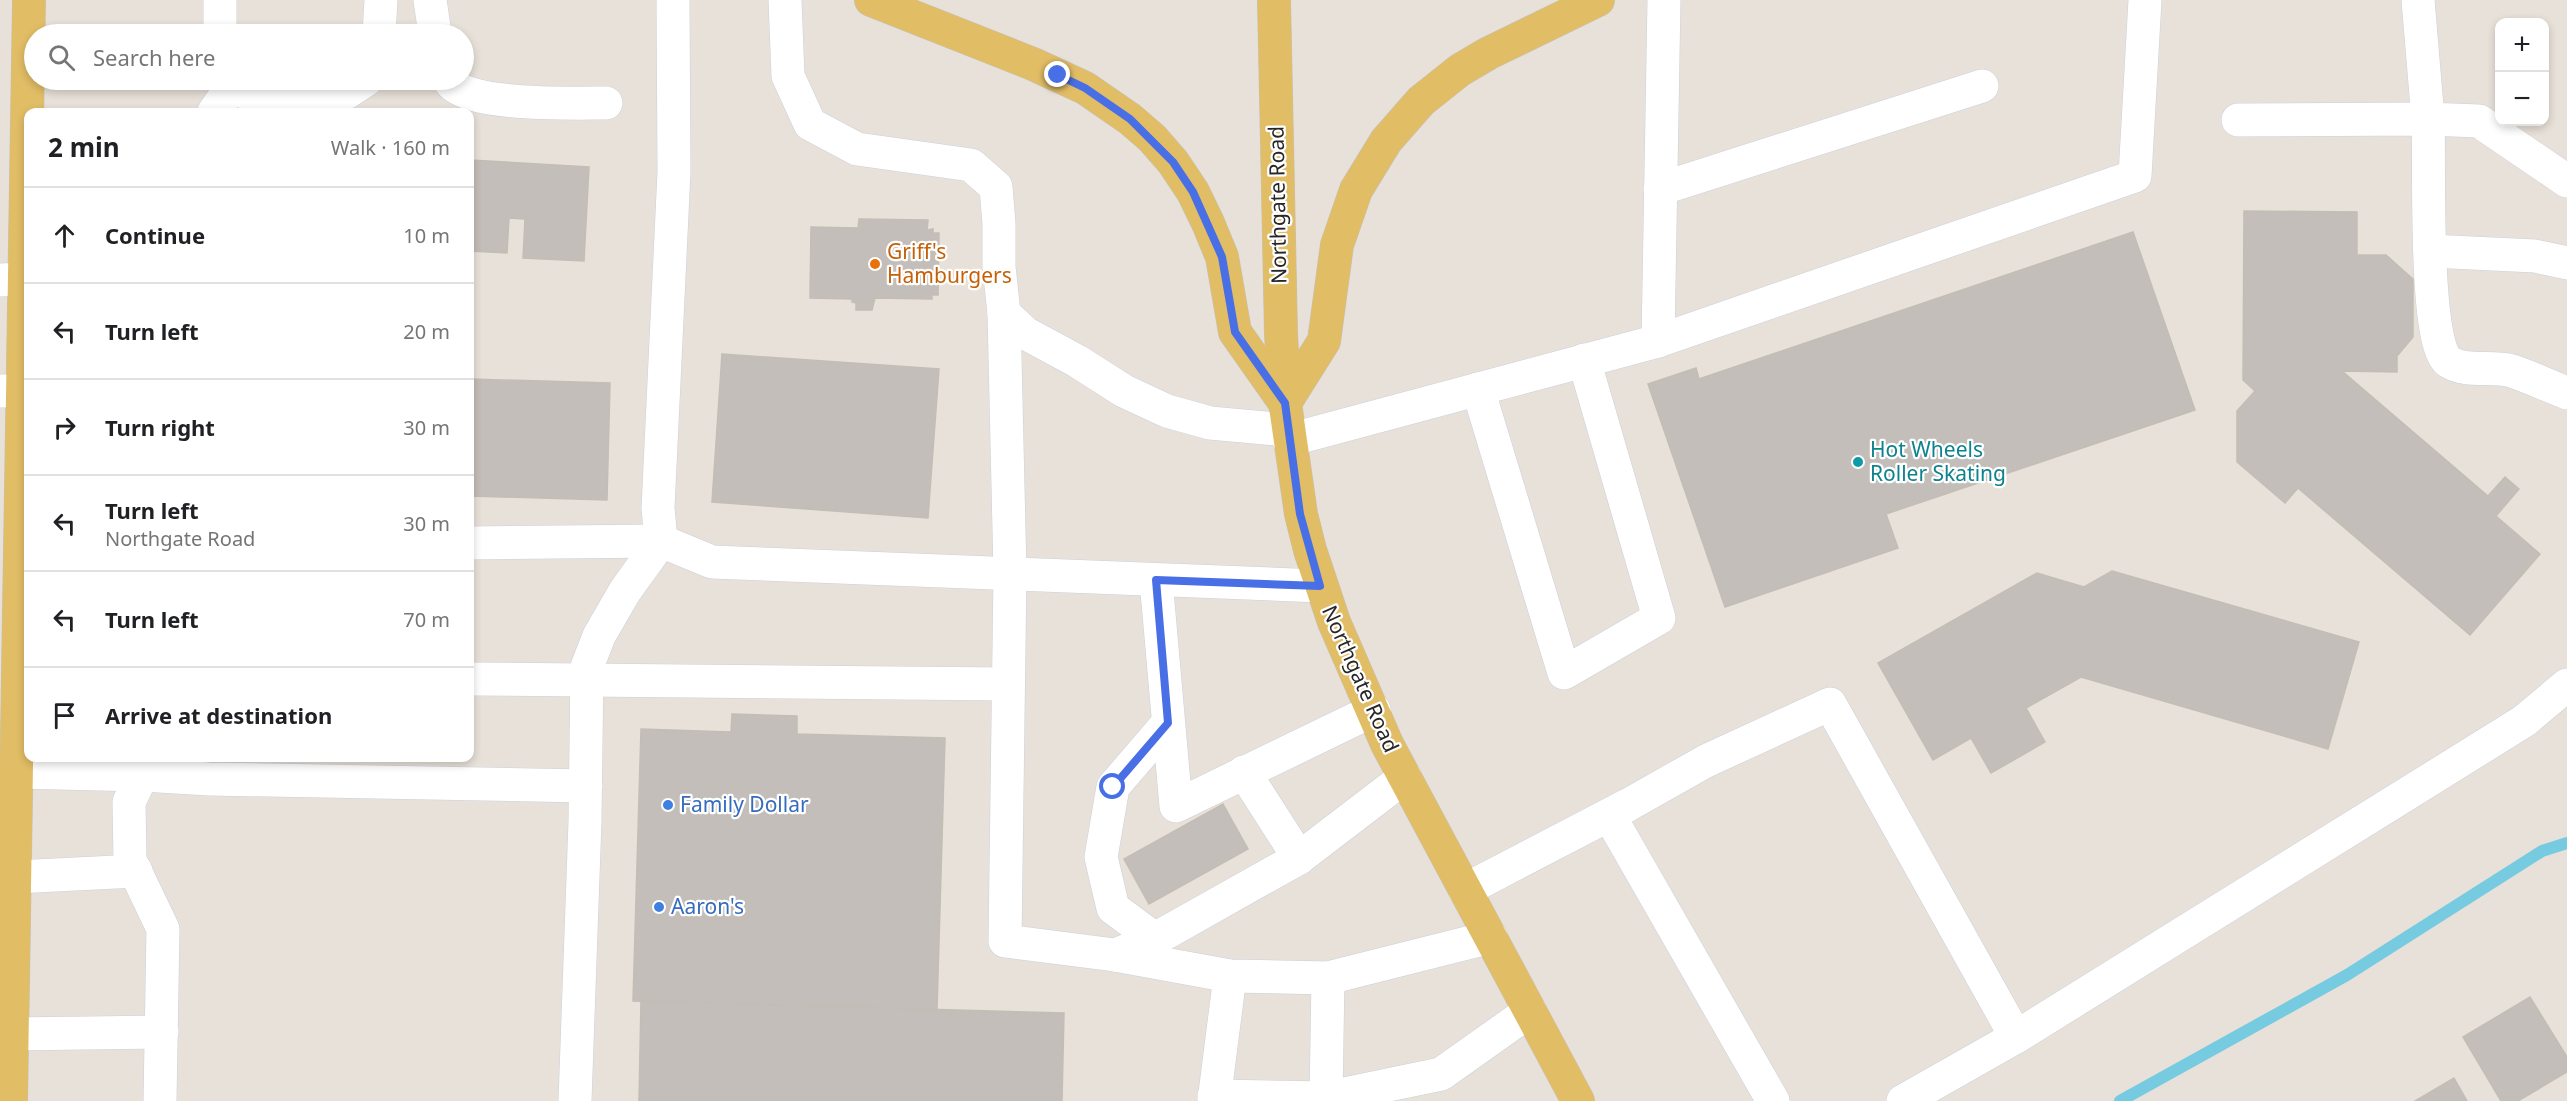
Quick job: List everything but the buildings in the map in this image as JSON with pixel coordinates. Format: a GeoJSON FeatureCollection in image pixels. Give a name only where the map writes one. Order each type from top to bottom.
{"type":"FeatureCollection","features":[{"type":"Feature","properties":{"kind":"main road"},"geometry":{"type":"LineString","coordinates":[[29,0],[29,24]]}},
{"type":"Feature","properties":{"kind":"main road"},"geometry":{"type":"LineString","coordinates":[[871,0],[1067,80],[1110,105],[1152,138],[1173,162],[1193,192],[1208,223],[1222,257],[1235,332],[1287,424]]}},
{"type":"Feature","properties":{"kind":"main road","name":"Northgate Road"},"geometry":{"type":"LineString","coordinates":[[1274,0],[1281,334],[1287,424],[1300,514],[1320,586],[1348,657],[1374,710],[1387,744],[1578,1101]]}},
{"type":"Feature","properties":{"kind":"main road"},"geometry":{"type":"LineString","coordinates":[[1287,424],[1324,341],[1330,281],[1346,215],[1369,166],[1386,141],[1421,101],[1460,70],[1489,53],[1598,0]]}},
{"type":"Feature","properties":{"kind":"main road"},"geometry":{"type":"LineString","coordinates":[[28,90],[28,108]]}},
{"type":"Feature","properties":{"kind":"main road"},"geometry":{"type":"LineString","coordinates":[[24,187],[12,280],[24,473]]}},
{"type":"Feature","properties":{"kind":"main road"},"geometry":{"type":"LineString","coordinates":[[11,1101],[15,876],[11,755],[23,677],[24,584]]}},
{"type":"Feature","properties":{"kind":"lane"},"geometry":{"type":"LineString","coordinates":[[220,0],[220,24]]}},
{"type":"Feature","properties":{"kind":"lane"},"geometry":{"type":"LineString","coordinates":[[380,24],[381,0]]}},
{"type":"Feature","properties":{"kind":"lane"},"geometry":{"type":"LineString","coordinates":[[430,0],[434,24]]}},
{"type":"Feature","properties":{"kind":"lane"},"geometry":{"type":"LineString","coordinates":[[575,1101],[586,786],[587,667],[599,636],[625,591],[661,542],[658,508],[674,172],[673,0]]}},
{"type":"Feature","properties":{"kind":"lane"},"geometry":{"type":"LineString","coordinates":[[785,0],[788,76],[810,124],[857,148],[971,165],[996,187],[999,267],[1004,313],[1010,573],[1005,941],[1115,955],[1230,976],[1328,978],[1491,938]]}},
{"type":"Feature","properties":{"kind":"lane"},"geometry":{"type":"LineString","coordinates":[[1658,341],[1664,0]]}},
{"type":"Feature","properties":{"kind":"lane"},"geometry":{"type":"LineString","coordinates":[[1004,313],[1025,333],[1077,361],[1124,391],[1167,411],[1210,423],[1287,424],[1478,389],[1658,341],[2135,177],[2145,0]]}},
{"type":"Feature","properties":{"kind":"lane"},"geometry":{"type":"LineString","coordinates":[[2418,0],[2428,119],[2431,295],[2439,349],[2447,362],[2460,366],[2510,370],[2567,393]]}},
{"type":"Feature","properties":{"kind":"lane"},"geometry":{"type":"LineString","coordinates":[[1660,189],[1982,86]]}},
{"type":"Feature","properties":{"kind":"lane"},"geometry":{"type":"LineString","coordinates":[[223,93],[295,95],[346,93],[351,90]]}},
{"type":"Feature","properties":{"kind":"lane"},"geometry":{"type":"LineString","coordinates":[[461,90],[476,97],[606,104]]}},
{"type":"Feature","properties":{"kind":"lane"},"geometry":{"type":"LineString","coordinates":[[2238,120],[2479,121],[2567,181]]}},
{"type":"Feature","properties":{"kind":"lane"},"geometry":{"type":"LineString","coordinates":[[2430,251],[2535,256],[2567,263]]}},
{"type":"Feature","properties":{"kind":"lane"},"geometry":{"type":"LineString","coordinates":[[1478,389],[1564,673],[1659,618],[1584,360]]}},
{"type":"Feature","properties":{"kind":"lane"},"geometry":{"type":"LineString","coordinates":[[474,543],[661,542],[712,562],[1320,586]]}},
{"type":"Feature","properties":{"kind":"lane"},"geometry":{"type":"LineString","coordinates":[[1156,580],[1176,806],[1374,710]]}},
{"type":"Feature","properties":{"kind":"lane"},"geometry":{"type":"LineString","coordinates":[[474,679],[1008,684]]}},
{"type":"Feature","properties":{"kind":"lane"},"geometry":{"type":"LineString","coordinates":[[1903,1101],[2016,1037],[2524,721],[2567,685]]}},
{"type":"Feature","properties":{"kind":"lane"},"geometry":{"type":"LineString","coordinates":[[1465,890],[1609,815],[1706,761],[1830,704],[2016,1037]]}},
{"type":"Feature","properties":{"kind":"lane"},"geometry":{"type":"LineString","coordinates":[[1155,939],[1113,909],[1101,857],[1113,787],[1168,723]]}},
{"type":"Feature","properties":{"kind":"lane"},"geometry":{"type":"LineString","coordinates":[[57,762],[142,775],[209,779],[586,786]]}},
{"type":"Feature","properties":{"kind":"lane"},"geometry":{"type":"LineString","coordinates":[[1244,772],[1299,858]]}},
{"type":"Feature","properties":{"kind":"lane"},"geometry":{"type":"LineString","coordinates":[[142,775],[129,802],[130,860],[163,929],[160,1101]]}},
{"type":"Feature","properties":{"kind":"lane"},"geometry":{"type":"LineString","coordinates":[[1115,955],[1155,939],[1299,858],[1405,777]]}},
{"type":"Feature","properties":{"kind":"lane"},"geometry":{"type":"LineString","coordinates":[[1609,815],[1773,1101]]}},
{"type":"Feature","properties":{"kind":"lane"},"geometry":{"type":"LineString","coordinates":[[15,876],[135,871]]}},
{"type":"Feature","properties":{"kind":"lane"},"geometry":{"type":"LineString","coordinates":[[1230,976],[1214,1099],[1326,1099],[1441,1074],[1530,1011]]}},
{"type":"Feature","properties":{"kind":"lane"},"geometry":{"type":"LineString","coordinates":[[1326,1099],[1328,978]]}},
{"type":"Feature","properties":{"kind":"lane"},"geometry":{"type":"LineString","coordinates":[[12,1034],[162,1032]]}},
{"type":"Feature","properties":{"kind":"waterway"},"geometry":{"type":"LineString","coordinates":[[2120,1101],[2347,975],[2542,851],[2567,843]]}},
{"type":"Feature","properties":{"kind":"place","name":"Griff's Hamburgers"},"geometry":{"type":"Point","coordinates":[875,264]}},
{"type":"Feature","properties":{"kind":"place","name":"Hot Wheels Roller Skating"},"geometry":{"type":"Point","coordinates":[1858,462]}},
{"type":"Feature","properties":{"kind":"place","name":"Family Dollar"},"geometry":{"type":"Point","coordinates":[668,805]}},
{"type":"Feature","properties":{"kind":"place","name":"Aaron's"},"geometry":{"type":"Point","coordinates":[659,907]}},
{"type":"Feature","properties":{"kind":"route"},"geometry":{"type":"LineString","coordinates":[[1058,75],[1085,88],[1130,119],[1152,138],[1173,162],[1193,192],[1222,257],[1232,302],[1235,332],[1285,403],[1300,514],[1320,586],[1156,580],[1168,723],[1113,787]]}}]}
